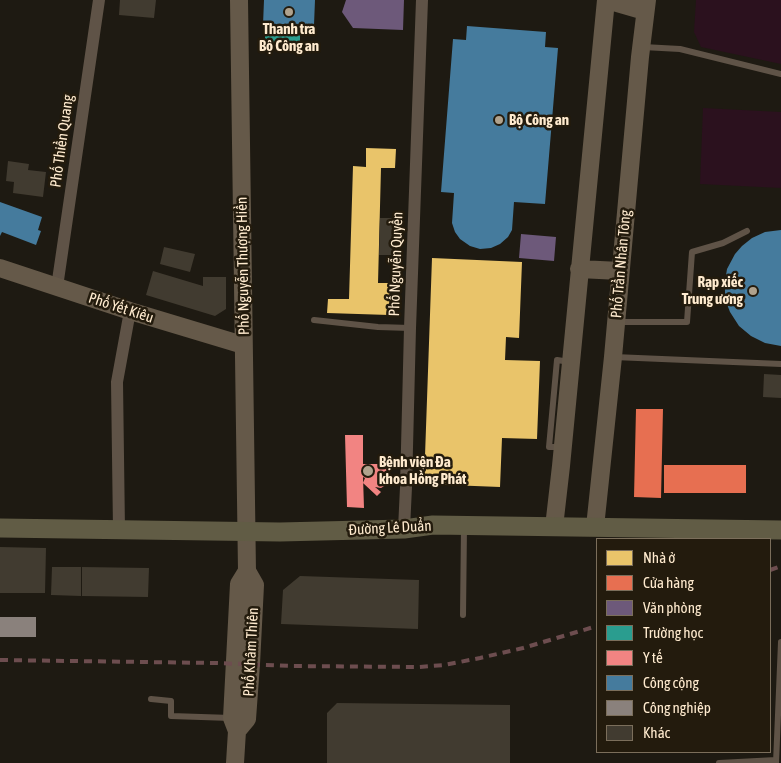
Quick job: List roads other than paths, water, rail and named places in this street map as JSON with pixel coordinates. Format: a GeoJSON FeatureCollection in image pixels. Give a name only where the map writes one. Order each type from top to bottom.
{"type":"FeatureCollection","features":[{"type":"Feature","properties":{"kind":"main road","name":"Đường Lê Duẩn"},"geometry":{"type":"LineString","coordinates":[[0,528],[246,532],[404,529],[433,525],[781,530]]}},
{"type":"Feature","properties":{"kind":"street","name":"Phố Thiền Quang"},"geometry":{"type":"LineString","coordinates":[[57,287],[99,0]]}},
{"type":"Feature","properties":{"kind":"street","name":"Phố Nguyễn Thượng Hiền"},"geometry":{"type":"LineString","coordinates":[[239,0],[246,532]]}},
{"type":"Feature","properties":{"kind":"street","name":"Phố Nguyễn Quyền"},"geometry":{"type":"LineString","coordinates":[[404,529],[422,0]]}},
{"type":"Feature","properties":{"kind":"street"},"geometry":{"type":"LineString","coordinates":[[554,527],[607,0],[646,6]]}},
{"type":"Feature","properties":{"kind":"street","name":"Phố Trần Nhân Tông"},"geometry":{"type":"LineString","coordinates":[[595,527],[646,6]]}},
{"type":"Feature","properties":{"kind":"street","name":"Phố Yết Kiêu"},"geometry":{"type":"LineString","coordinates":[[0,268],[130,311],[244,345]]}},
{"type":"Feature","properties":{"kind":"street"},"geometry":{"type":"LineString","coordinates":[[579,269],[620,271]]}},
{"type":"Feature","properties":{"kind":"street"},"geometry":{"type":"LineString","coordinates":[[119,530],[117,382],[130,311]]}},
{"type":"Feature","properties":{"kind":"street","name":"Phố Khâm Thiên"},"geometry":{"type":"LineString","coordinates":[[235,763],[235,725],[247,719],[255,584],[246,571],[246,532]]}},
{"type":"Feature","properties":{"kind":"lane"},"geometry":{"type":"LineString","coordinates":[[642,47],[680,49],[781,74]]}},
{"type":"Feature","properties":{"kind":"lane"},"geometry":{"type":"LineString","coordinates":[[616,322],[687,322],[692,252],[724,243],[748,231]]}},
{"type":"Feature","properties":{"kind":"lane"},"geometry":{"type":"LineString","coordinates":[[314,320],[378,327],[410,328]]}},
{"type":"Feature","properties":{"kind":"lane"},"geometry":{"type":"LineString","coordinates":[[613,357],[781,364]]}},
{"type":"Feature","properties":{"kind":"lane"},"geometry":{"type":"LineString","coordinates":[[463,615],[464,526]]}},
{"type":"Feature","properties":{"kind":"lane"},"geometry":{"type":"LineString","coordinates":[[719,763],[776,762],[781,642]]}},
{"type":"Feature","properties":{"kind":"lane"},"geometry":{"type":"LineString","coordinates":[[151,699],[171,701],[171,716],[235,725]]}},
{"type":"Feature","properties":{"kind":"railway"},"geometry":{"type":"LineString","coordinates":[[771,570],[781,566]]}},
{"type":"Feature","properties":{"kind":"railway"},"geometry":{"type":"LineString","coordinates":[[0,660],[419,667],[444,665],[480,658],[523,648],[596,626]]}},
{"type":"Feature","properties":{"kind":"place","name":"Thanh tra Bộ Công an"},"geometry":{"type":"Point","coordinates":[289,12]}},
{"type":"Feature","properties":{"kind":"place","name":"Bộ Công an"},"geometry":{"type":"Point","coordinates":[499,120]}},
{"type":"Feature","properties":{"kind":"place","name":"Rạp xiếc Trung ương"},"geometry":{"type":"Point","coordinates":[753,291]}},
{"type":"Feature","properties":{"kind":"place","name":"Bệnh viện Đa khoa Hồng Phát"},"geometry":{"type":"Point","coordinates":[368,471]}}]}
